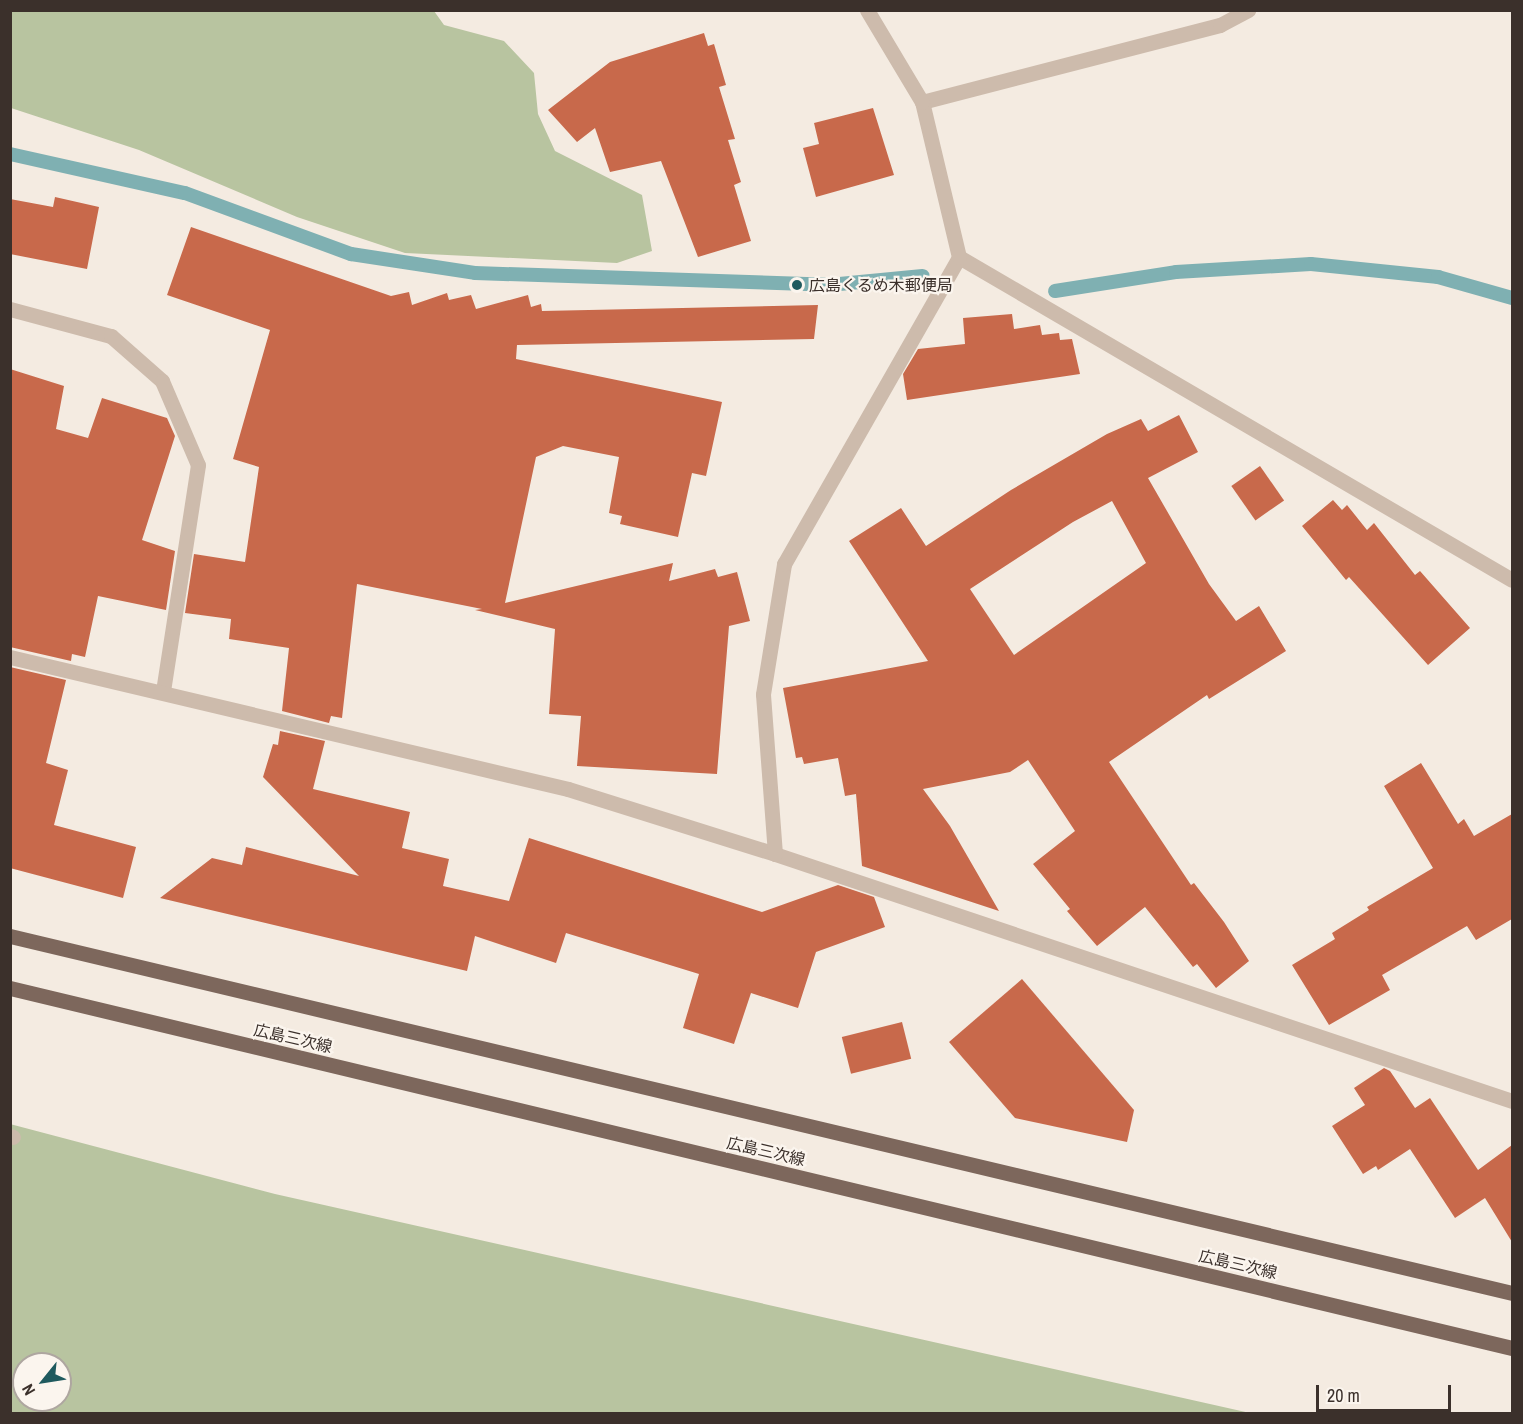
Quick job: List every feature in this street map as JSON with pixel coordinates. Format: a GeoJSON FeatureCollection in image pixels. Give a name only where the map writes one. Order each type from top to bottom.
{"type":"FeatureCollection","features":[{"type":"Feature","properties":{"kind":"main road","name":"広島三次線"},"geometry":{"type":"LineString","coordinates":[[10,936],[1512,1293]]}},
{"type":"Feature","properties":{"kind":"main road","name":"広島三次線"},"geometry":{"type":"LineString","coordinates":[[10,988],[1512,1348]]}},
{"type":"Feature","properties":{"kind":"street"},"geometry":{"type":"LineString","coordinates":[[775,854],[763,694],[784,564],[959,257],[922,102],[867,10]]}},
{"type":"Feature","properties":{"kind":"street"},"geometry":{"type":"LineString","coordinates":[[922,102],[1220,25],[1248,10]]}},
{"type":"Feature","properties":{"kind":"street"},"geometry":{"type":"LineString","coordinates":[[959,257],[1512,580]]}},
{"type":"Feature","properties":{"kind":"street"},"geometry":{"type":"LineString","coordinates":[[10,309],[111,336],[162,381],[198,465],[163,691]]}},
{"type":"Feature","properties":{"kind":"street"},"geometry":{"type":"LineString","coordinates":[[10,657],[163,691],[568,789],[775,854],[1512,1101]]}},
{"type":"Feature","properties":{"kind":"green space"},"geometry":{"type":"Polygon","coordinates":[[[11,10],[434,11],[444,25],[504,41],[534,73],[538,114],[555,151],[642,195],[652,251],[617,263],[405,253],[297,217],[139,150],[11,108],[11,10]]]}},
{"type":"Feature","properties":{"kind":"green space"},"geometry":{"type":"Polygon","coordinates":[[[10,1124],[275,1194],[1250,1413],[11,1413],[10,1124]]]}},
{"type":"Feature","properties":{"kind":"building"},"geometry":{"type":"Polygon","coordinates":[[[704,33],[708,46],[714,44],[726,85],[719,87],[735,139],[728,140],[741,182],[734,185],[751,241],[698,257],[661,161],[610,172],[595,128],[577,142],[548,110],[610,62],[704,33]]]}},
{"type":"Feature","properties":{"kind":"building"},"geometry":{"type":"Polygon","coordinates":[[[873,108],[894,175],[816,197],[803,148],[819,144],[814,123],[873,108]]]}},
{"type":"Feature","properties":{"kind":"building"},"geometry":{"type":"Polygon","coordinates":[[[55,197],[99,207],[87,269],[10,254],[10,199],[53,207],[55,197]]]}},
{"type":"Feature","properties":{"kind":"building"},"geometry":{"type":"Polygon","coordinates":[[[191,227],[391,296],[409,292],[412,305],[447,293],[449,300],[471,295],[476,309],[528,295],[531,307],[541,304],[542,311],[818,305],[814,339],[517,345],[516,359],[722,402],[706,476],[692,473],[678,537],[620,524],[622,516],[609,513],[619,457],[563,446],[536,457],[505,603],[673,563],[669,581],[715,569],[718,577],[737,572],[750,621],[729,626],[717,774],[577,766],[581,716],[549,714],[555,629],[475,610],[482,609],[357,584],[342,718],[331,716],[329,723],[282,711],[289,648],[229,639],[231,619],[185,613],[194,554],[245,562],[259,467],[233,459],[270,330],[167,295],[191,227]]]}},
{"type":"Feature","properties":{"kind":"building"},"geometry":{"type":"Polygon","coordinates":[[[1012,314],[1014,329],[1040,325],[1042,335],[1059,333],[1060,340],[1072,339],[1080,374],[907,400],[903,374],[918,349],[965,344],[963,318],[1012,314]]]}},
{"type":"Feature","properties":{"kind":"building"},"geometry":{"type":"Polygon","coordinates":[[[10,369],[64,386],[56,429],[88,438],[102,398],[167,418],[175,436],[142,540],[175,551],[166,610],[98,596],[85,657],[72,654],[71,661],[10,647],[10,369]]]}},
{"type":"Feature","properties":{"kind":"building"},"geometry":{"type":"Polygon","coordinates":[[[1179,415],[1198,452],[1148,478],[1209,584],[1236,621],[1259,606],[1286,651],[1209,699],[1207,695],[1109,762],[1191,885],[1194,883],[1224,922],[1249,961],[1216,988],[1197,964],[1193,967],[1145,907],[1097,946],[1067,911],[1070,909],[1033,864],[1075,831],[1028,760],[1010,772],[923,789],[950,826],[999,911],[862,866],[856,794],[845,796],[838,758],[804,764],[802,757],[796,758],[783,688],[928,661],[849,541],[901,508],[926,546],[1011,490],[1107,434],[1141,419],[1148,431],[1179,415]],[[1112,501],[1073,522],[970,589],[1014,655],[1146,563],[1112,501]]]}},
{"type":"Feature","properties":{"kind":"building"},"geometry":{"type":"Polygon","coordinates":[[[1260,466],[1284,500],[1255,520],[1231,486],[1260,466]]]}},
{"type":"Feature","properties":{"kind":"building"},"geometry":{"type":"Polygon","coordinates":[[[1333,500],[1342,510],[1347,505],[1367,530],[1374,523],[1415,575],[1420,571],[1470,628],[1428,665],[1349,577],[1346,580],[1302,526],[1333,500]]]}},
{"type":"Feature","properties":{"kind":"building"},"geometry":{"type":"Polygon","coordinates":[[[10,667],[66,680],[46,763],[68,770],[54,825],[136,847],[123,898],[10,868],[10,667]]]}},
{"type":"Feature","properties":{"kind":"building"},"geometry":{"type":"Polygon","coordinates":[[[280,731],[325,741],[313,789],[410,812],[402,848],[449,859],[443,886],[509,901],[529,838],[762,912],[838,885],[874,897],[885,927],[816,952],[798,1008],[751,993],[734,1044],[683,1028],[699,974],[566,933],[556,963],[475,936],[467,971],[160,898],[212,858],[242,865],[246,847],[359,876],[263,777],[273,744],[278,745],[280,731]]]}},
{"type":"Feature","properties":{"kind":"building"},"geometry":{"type":"Polygon","coordinates":[[[1421,763],[1458,824],[1464,819],[1474,836],[1512,814],[1512,919],[1476,940],[1467,926],[1382,975],[1390,990],[1329,1025],[1292,965],[1335,939],[1332,933],[1369,910],[1367,907],[1433,868],[1384,786],[1421,763]]]}},
{"type":"Feature","properties":{"kind":"building"},"geometry":{"type":"Polygon","coordinates":[[[1022,979],[1134,1110],[1127,1142],[1015,1118],[949,1042],[1022,979]]]}},
{"type":"Feature","properties":{"kind":"building"},"geometry":{"type":"Polygon","coordinates":[[[902,1022],[911,1059],[851,1074],[842,1037],[902,1022]]]}},
{"type":"Feature","properties":{"kind":"building"},"geometry":{"type":"Polygon","coordinates":[[[1384,1068],[1390,1071],[1415,1108],[1430,1098],[1478,1170],[1512,1145],[1512,1242],[1485,1198],[1455,1218],[1410,1149],[1378,1170],[1376,1166],[1363,1174],[1332,1126],[1365,1105],[1354,1088],[1384,1068]]]}},
{"type":"Feature","properties":{"kind":"waterway"},"geometry":{"type":"LineString","coordinates":[[10,154],[185,193],[351,254],[475,273],[829,285],[923,276]]}},
{"type":"Feature","properties":{"kind":"waterway"},"geometry":{"type":"LineString","coordinates":[[1055,291],[1176,272],[1311,264],[1438,277],[1512,298]]}},
{"type":"Feature","properties":{"kind":"place","name":"広島くるめ木郵便局"},"geometry":{"type":"Point","coordinates":[797,285]}}]}
